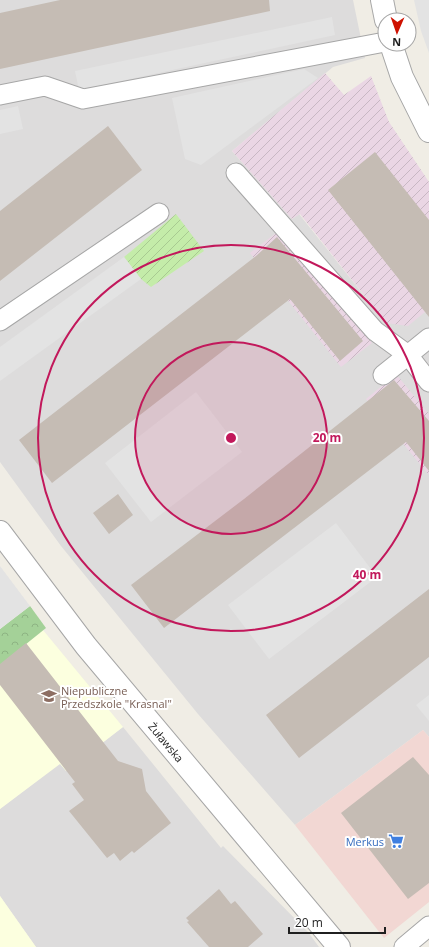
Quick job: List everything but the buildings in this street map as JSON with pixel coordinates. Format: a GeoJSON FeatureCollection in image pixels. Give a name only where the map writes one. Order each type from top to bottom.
{"type":"FeatureCollection","features":[{"type":"Feature","properties":{"kind":"street"},"geometry":{"type":"LineString","coordinates":[[382,0],[384,12]]}},
{"type":"Feature","properties":{"kind":"street"},"geometry":{"type":"LineString","coordinates":[[394,52],[402,77],[429,131]]}},
{"type":"Feature","properties":{"kind":"street","name":"Żuławska"},"geometry":{"type":"LineString","coordinates":[[0,532],[86,646],[340,947]]}},
{"type":"Feature","properties":{"kind":"lane"},"geometry":{"type":"LineString","coordinates":[[0,95],[46,86],[83,99],[377,44]]}},
{"type":"Feature","properties":{"kind":"lane"},"geometry":{"type":"LineString","coordinates":[[236,173],[375,331],[408,355],[429,382]]}},
{"type":"Feature","properties":{"kind":"lane"},"geometry":{"type":"LineString","coordinates":[[0,321],[159,213]]}},
{"type":"Feature","properties":{"kind":"lane"},"geometry":{"type":"LineString","coordinates":[[383,375],[429,338]]}},
{"type":"Feature","properties":{"kind":"lane"},"geometry":{"type":"LineString","coordinates":[[404,947],[429,926]]}},
{"type":"Feature","properties":{"kind":"shaded area"},"geometry":{"type":"Polygon","coordinates":[[[0,0],[353,0],[365,58],[333,67],[232,151],[292,219],[299,214],[386,323],[425,312],[429,316],[429,737],[423,730],[295,825],[198,714],[61,546],[0,462],[0,0]]]}},
{"type":"Feature","properties":{"kind":"shaded area"},"geometry":{"type":"Polygon","coordinates":[[[414,0],[429,0],[429,53],[421,31],[414,0]]]}},
{"type":"Feature","properties":{"kind":"shaded area"},"geometry":{"type":"Polygon","coordinates":[[[332,17],[335,35],[79,90],[75,71],[332,17]]]}},
{"type":"Feature","properties":{"kind":"shaded area"},"geometry":{"type":"Polygon","coordinates":[[[304,69],[318,78],[201,165],[185,159],[172,98],[304,69]]]}},
{"type":"Feature","properties":{"kind":"shaded area"},"geometry":{"type":"Polygon","coordinates":[[[325,73],[344,95],[371,76],[389,122],[429,182],[429,316],[425,312],[408,326],[386,323],[300,214],[292,219],[232,151],[325,73]]]}},
{"type":"Feature","properties":{"kind":"shaded area"},"geometry":{"type":"Polygon","coordinates":[[[18,106],[23,129],[0,134],[0,110],[18,106]]]}},
{"type":"Feature","properties":{"kind":"shaded area"},"geometry":{"type":"Polygon","coordinates":[[[281,229],[372,343],[341,367],[250,253],[281,229]]]}},
{"type":"Feature","properties":{"kind":"shaded area"},"geometry":{"type":"Polygon","coordinates":[[[124,257],[141,279],[0,381],[0,347],[124,257]]]}},
{"type":"Feature","properties":{"kind":"shaded area"},"geometry":{"type":"Polygon","coordinates":[[[396,374],[429,414],[429,475],[366,399],[396,374]]]}},
{"type":"Feature","properties":{"kind":"shaded area"},"geometry":{"type":"Polygon","coordinates":[[[196,392],[242,452],[151,522],[105,463],[196,392]]]}},
{"type":"Feature","properties":{"kind":"shaded area"},"geometry":{"type":"Polygon","coordinates":[[[336,523],[377,577],[269,659],[228,605],[336,523]]]}},
{"type":"Feature","properties":{"kind":"shaded area"},"geometry":{"type":"Polygon","coordinates":[[[0,566],[30,606],[0,629],[0,566]]]}},
{"type":"Feature","properties":{"kind":"shaded area","name":"Niepubliczne Przedszkole \"Krasnal\""},"geometry":{"type":"Polygon","coordinates":[[[43,630],[123,727],[66,771],[60,764],[0,809],[0,665],[43,630]]]}},
{"type":"Feature","properties":{"kind":"shaded area"},"geometry":{"type":"Polygon","coordinates":[[[429,695],[429,721],[416,705],[429,695]]]}},
{"type":"Feature","properties":{"kind":"shaded area"},"geometry":{"type":"Polygon","coordinates":[[[123,727],[221,848],[223,846],[308,932],[319,947],[36,947],[0,896],[0,809],[60,763],[67,770],[123,727]]]}},
{"type":"Feature","properties":{"kind":"shaded area"},"geometry":{"type":"Polygon","coordinates":[[[423,730],[429,737],[429,902],[384,938],[295,825],[423,730]]]}},
{"type":"Feature","properties":{"kind":"shaded area"},"geometry":{"type":"Polygon","coordinates":[[[0,896],[36,947],[0,947],[0,896]]]}},
{"type":"Feature","properties":{"kind":"green space"},"geometry":{"type":"Polygon","coordinates":[[[176,214],[204,251],[151,287],[141,279],[124,257],[176,214]]]}},
{"type":"Feature","properties":{"kind":"green space"},"geometry":{"type":"Polygon","coordinates":[[[30,606],[46,628],[0,665],[0,629],[30,606]]]}},
{"type":"Feature","properties":{"kind":"place","name":"Niepubliczne Przedszkole \"Krasnal\""},"geometry":{"type":"Point","coordinates":[49,696]}},
{"type":"Feature","properties":{"kind":"place","name":"Merkus"},"geometry":{"type":"Point","coordinates":[396,841]}}]}
